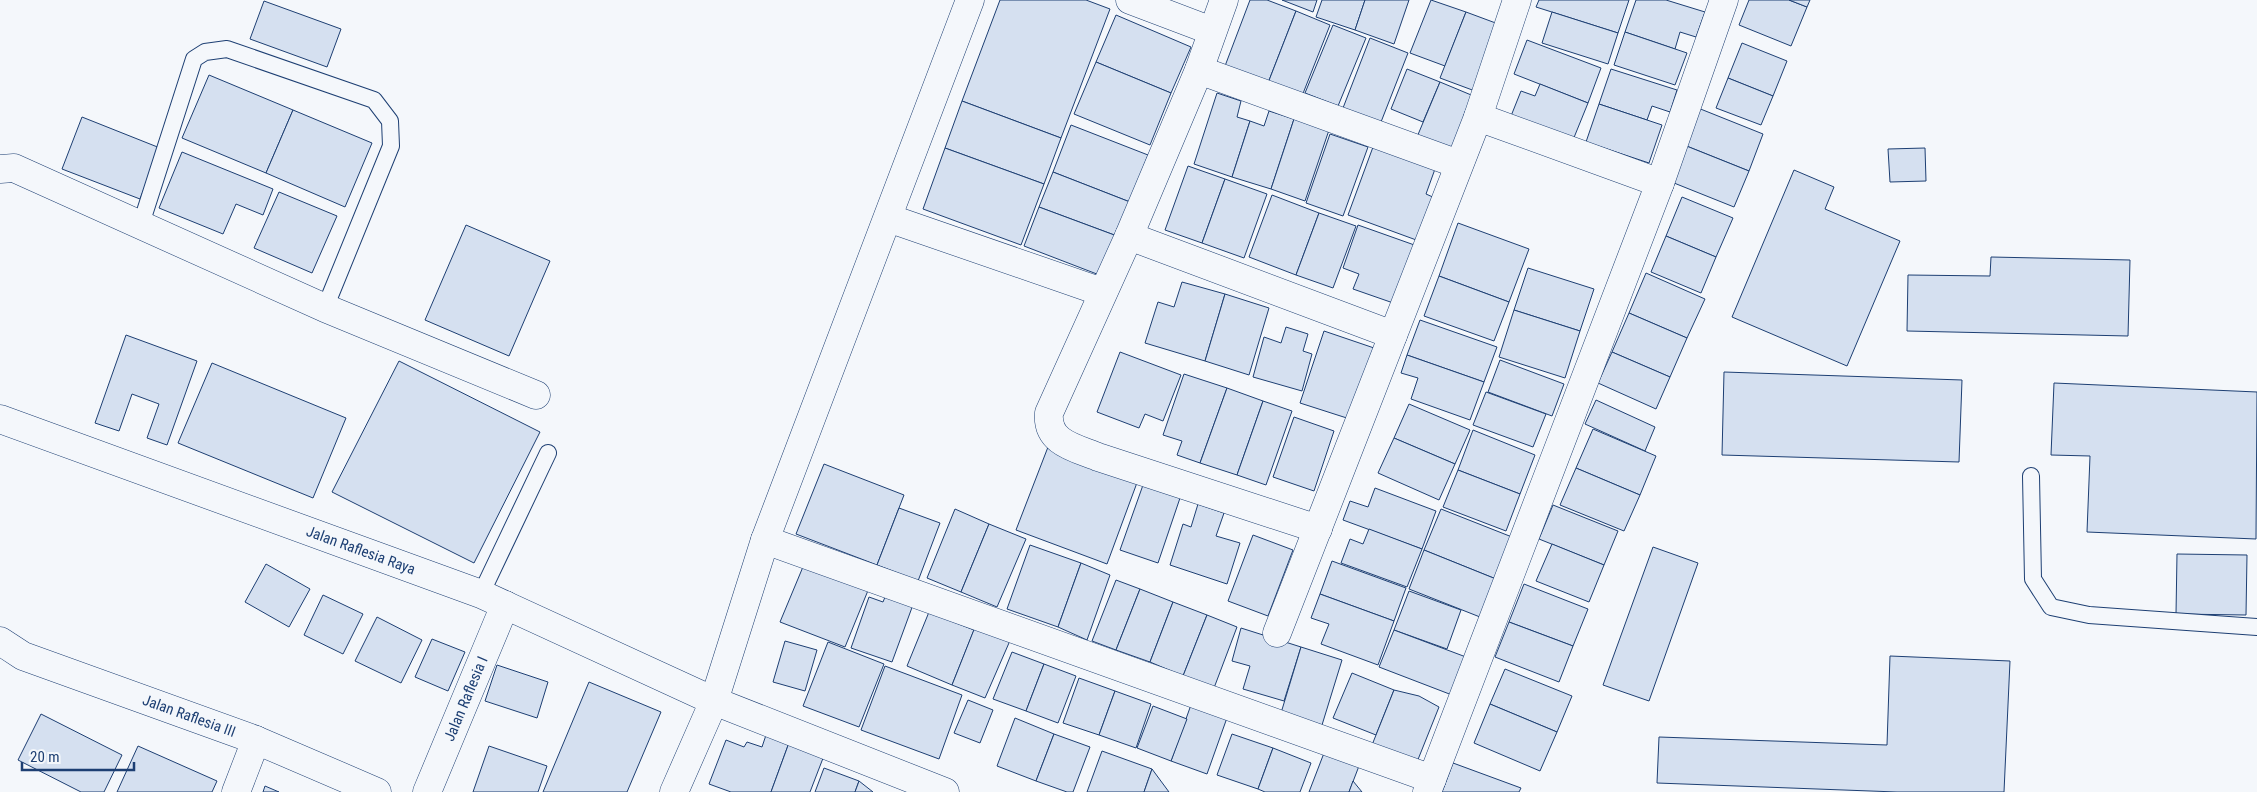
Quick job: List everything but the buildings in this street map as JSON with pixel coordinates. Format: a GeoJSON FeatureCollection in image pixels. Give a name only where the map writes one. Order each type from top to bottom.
{"type":"FeatureCollection","features":[{"type":"Feature","properties":{"kind":"street"},"geometry":{"type":"LineString","coordinates":[[674,792],[714,701],[765,540],[970,0]]}},
{"type":"Feature","properties":{"kind":"street"},"geometry":{"type":"LineString","coordinates":[[1130,0],[1212,31]]}},
{"type":"Feature","properties":{"kind":"street"},"geometry":{"type":"LineString","coordinates":[[1224,0],[1199,70],[1129,236],[1102,292],[1050,413],[1048,423],[1052,434],[1064,443],[1098,457],[1318,529]]}},
{"type":"Feature","properties":{"kind":"street"},"geometry":{"type":"LineString","coordinates":[[1277,633],[1458,164],[1478,118],[1517,0]]}},
{"type":"Feature","properties":{"kind":"street"},"geometry":{"type":"LineString","coordinates":[[765,540],[1429,785],[1660,183],[1724,0]]}},
{"type":"Feature","properties":{"kind":"street"},"geometry":{"type":"LineString","coordinates":[[1199,70],[1458,164]]}},
{"type":"Feature","properties":{"kind":"street"},"geometry":{"type":"LineString","coordinates":[[1478,118],[1660,183]]}},
{"type":"Feature","properties":{"kind":"street"},"geometry":{"type":"LineString","coordinates":[[0,169],[14,168],[325,308],[536,394]]}},
{"type":"Feature","properties":{"kind":"street"},"geometry":{"type":"LineString","coordinates":[[888,218],[1102,292]]}},
{"type":"Feature","properties":{"kind":"street"},"geometry":{"type":"LineString","coordinates":[[1129,236],[1393,334]]}},
{"type":"Feature","properties":{"kind":"street","name":"Jalan Raflesia Raya"},"geometry":{"type":"LineString","coordinates":[[0,420],[493,599],[714,701],[945,792]]}},
{"type":"Feature","properties":{"kind":"street","name":"Jalan Raflesia I"},"geometry":{"type":"LineString","coordinates":[[427,792],[493,599]]}},
{"type":"Feature","properties":{"kind":"street","name":"Jalan Raflesia III"},"geometry":{"type":"LineString","coordinates":[[0,641],[23,656],[256,740],[377,792]]}},
{"type":"Feature","properties":{"kind":"street"},"geometry":{"type":"LineString","coordinates":[[236,792],[256,740]]}},
{"type":"Feature","properties":{"kind":"lane"},"geometry":{"type":"LineString","coordinates":[[141,224],[194,59],[205,52],[226,49],[374,100],[390,120],[391,146],[325,308]]}},
{"type":"Feature","properties":{"kind":"lane"},"geometry":{"type":"LineString","coordinates":[[493,599],[548,453]]}},
{"type":"Feature","properties":{"kind":"lane"},"geometry":{"type":"LineString","coordinates":[[2032,476],[2033,579],[2051,607],[2089,615],[2257,627]]}}]}
